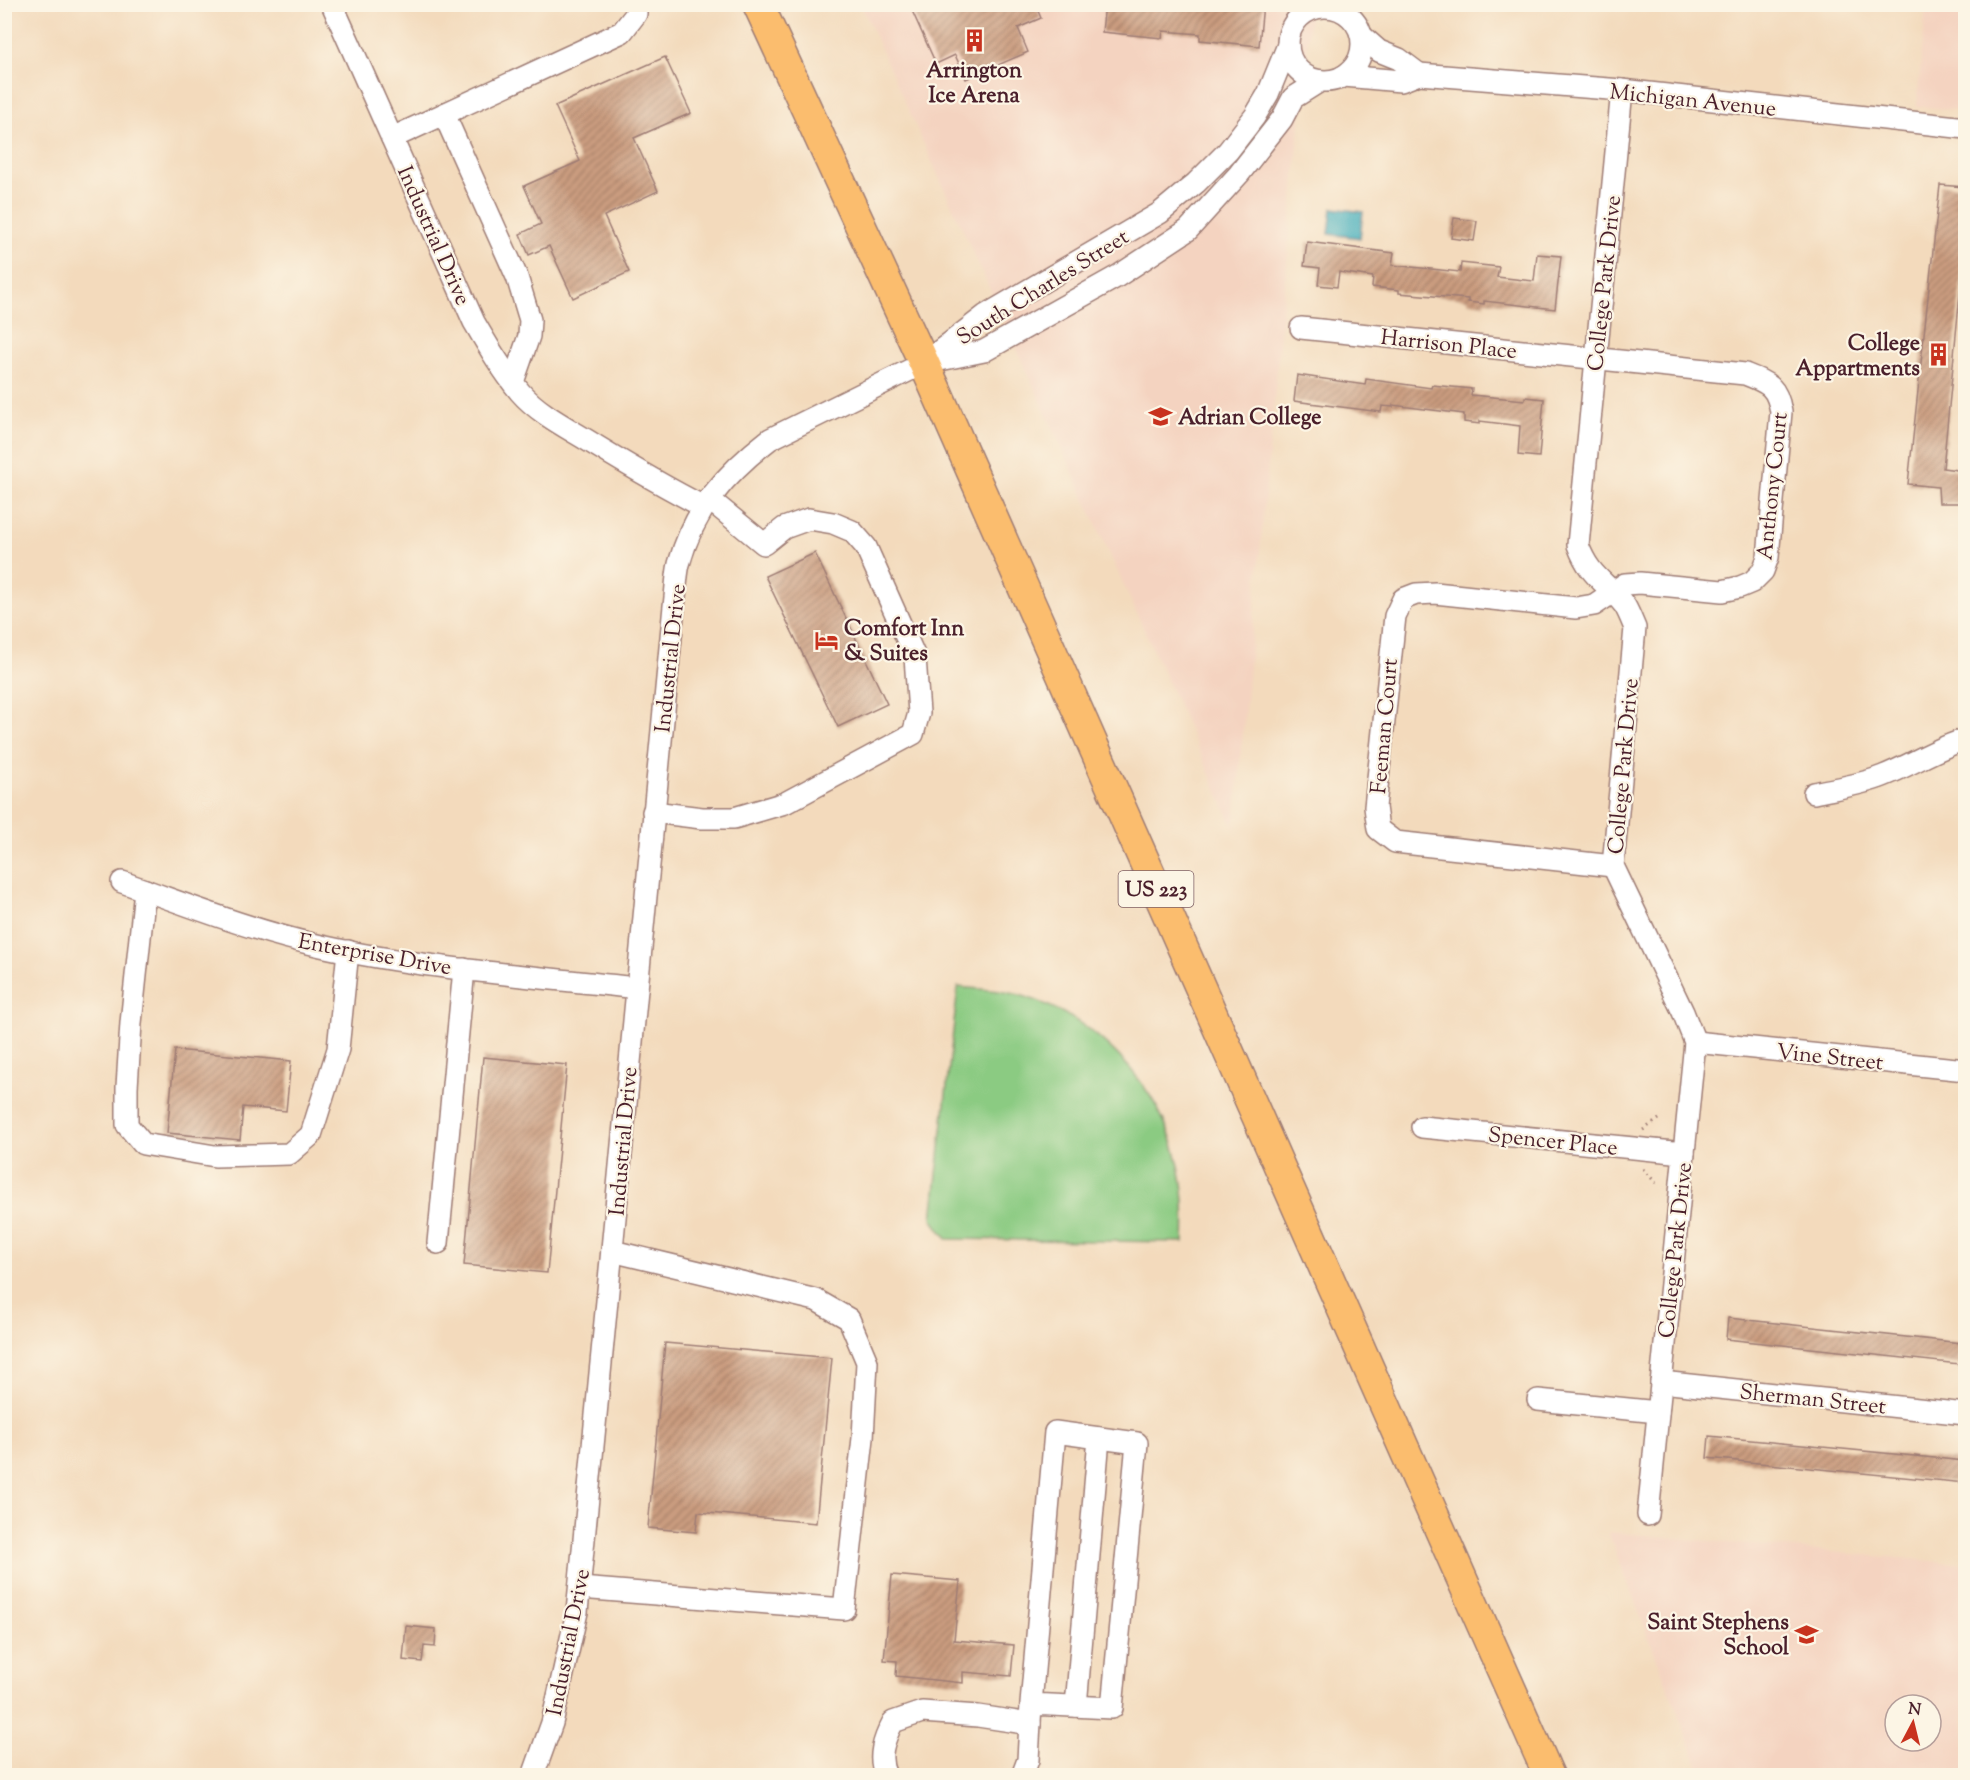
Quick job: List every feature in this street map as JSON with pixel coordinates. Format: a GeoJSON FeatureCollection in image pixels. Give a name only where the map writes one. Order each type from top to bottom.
{"type":"FeatureCollection","features":[{"type":"Feature","properties":{"kind":"highway","name":"US 223"},"geometry":{"type":"LineString","coordinates":[[758,4],[924,363],[1549,1776]]}},
{"type":"Feature","properties":{"kind":"street","name":"Industrial Drive"},"geometry":{"type":"LineString","coordinates":[[332,4],[474,322],[496,359],[521,393],[553,420],[631,468],[707,503]]}},
{"type":"Feature","properties":{"kind":"street"},"geometry":{"type":"LineString","coordinates":[[392,138],[621,32],[636,14],[636,4]]}},
{"type":"Feature","properties":{"kind":"street"},"geometry":{"type":"LineString","coordinates":[[1330,6],[1350,10],[1359,25],[1362,36],[1363,48],[1360,59],[1353,69],[1333,81],[1320,81],[1307,77],[1297,69],[1290,58],[1289,32],[1295,21],[1307,8],[1330,6]]}},
{"type":"Feature","properties":{"kind":"street","name":"Michigan Avenue"},"geometry":{"type":"LineString","coordinates":[[1362,36],[1379,51],[1399,59],[1419,74]]}},
{"type":"Feature","properties":{"kind":"street","name":"South Charles Street"},"geometry":{"type":"LineString","coordinates":[[924,363],[986,315],[1160,213],[1196,183],[1228,151],[1255,116],[1268,94],[1288,45]]}},
{"type":"Feature","properties":{"kind":"street","name":"Michigan Avenue"},"geometry":{"type":"LineString","coordinates":[[1344,76],[1401,81],[1419,74],[1622,90],[1965,128]]}},
{"type":"Feature","properties":{"kind":"street","name":"South Charles Street"},"geometry":{"type":"LineString","coordinates":[[924,363],[984,351],[1118,276],[1188,230],[1239,174],[1281,119],[1293,98],[1320,81]]}},
{"type":"Feature","properties":{"kind":"street","name":"College Park Drive"},"geometry":{"type":"LineString","coordinates":[[1622,90],[1578,545],[1592,573],[1625,607],[1635,628],[1613,866],[1695,1042],[1648,1515]]}},
{"type":"Feature","properties":{"kind":"street"},"geometry":{"type":"LineString","coordinates":[[444,114],[517,277],[530,320],[529,336],[513,382]]}},
{"type":"Feature","properties":{"kind":"street","name":"Harrison Place"},"geometry":{"type":"LineString","coordinates":[[1301,328],[1596,359]]}},
{"type":"Feature","properties":{"kind":"street","name":"Anthony Court"},"geometry":{"type":"LineString","coordinates":[[1596,359],[1745,374],[1773,387],[1779,399],[1781,412],[1768,557],[1763,571],[1752,582],[1722,591],[1640,583],[1625,584],[1612,593]]}},
{"type":"Feature","properties":{"kind":"street","name":"Industrial Drive"},"geometry":{"type":"LineString","coordinates":[[533,1776],[552,1723],[577,1612],[580,1588],[636,988],[679,566],[689,535],[707,503],[720,483],[749,455],[770,439],[924,363]]}},
{"type":"Feature","properties":{"kind":"street"},"geometry":{"type":"LineString","coordinates":[[654,812],[702,818],[734,818],[785,803],[913,734],[920,713],[915,657],[866,547],[852,531],[833,523],[809,519],[784,528],[764,544],[707,503]]}},
{"type":"Feature","properties":{"kind":"street","name":"Feeman Court"},"geometry":{"type":"LineString","coordinates":[[1612,593],[1594,605],[1576,608],[1435,594],[1416,594],[1403,599],[1395,616],[1391,637],[1375,807],[1378,829],[1395,842],[1613,866]]}},
{"type":"Feature","properties":{"kind":"street"},"geometry":{"type":"LineString","coordinates":[[1814,793],[1884,776],[1947,745],[1965,739]]}},
{"type":"Feature","properties":{"kind":"street","name":"Enterprise Drive"},"geometry":{"type":"LineString","coordinates":[[122,882],[255,929],[348,951],[464,969],[636,988]]}},
{"type":"Feature","properties":{"kind":"street"},"geometry":{"type":"LineString","coordinates":[[146,890],[131,1023],[127,1087],[127,1125],[142,1144],[215,1156],[289,1154],[311,1135],[338,1049],[348,951]]}},
{"type":"Feature","properties":{"kind":"street"},"geometry":{"type":"LineString","coordinates":[[438,1243],[464,969]]}},
{"type":"Feature","properties":{"kind":"street","name":"Vine Street"},"geometry":{"type":"LineString","coordinates":[[1695,1042],[1965,1070]]}},
{"type":"Feature","properties":{"kind":"street","name":"Spencer Place"},"geometry":{"type":"LineString","coordinates":[[1422,1127],[1684,1152]]}},
{"type":"Feature","properties":{"kind":"street"},"geometry":{"type":"LineString","coordinates":[[580,1588],[844,1610],[854,1528],[867,1362],[849,1319],[816,1300],[612,1251]]}},
{"type":"Feature","properties":{"kind":"street","name":"Sherman Street"},"geometry":{"type":"LineString","coordinates":[[1661,1382],[1965,1414]]}},
{"type":"Feature","properties":{"kind":"street"},"geometry":{"type":"LineString","coordinates":[[1538,1400],[1658,1412]]}},
{"type":"Feature","properties":{"kind":"street"},"geometry":{"type":"LineString","coordinates":[[886,1776],[883,1768],[882,1743],[893,1722],[912,1715],[922,1712],[978,1716],[1030,1714],[1077,1706],[1112,1708],[1137,1443],[1055,1432],[1030,1714],[1028,1760],[1022,1776]]}},
{"type":"Feature","properties":{"kind":"street"},"geometry":{"type":"LineString","coordinates":[[1077,1706],[1099,1438]]}},
{"type":"Feature","properties":{"kind":"path"},"geometry":{"type":"LineString","coordinates":[[1642,1131],[1662,1117]]}},
{"type":"Feature","properties":{"kind":"path"},"geometry":{"type":"LineString","coordinates":[[1640,1166],[1656,1183]]}},
{"type":"Feature","properties":{"kind":"shaded area","name":"Adrian College"},"geometry":{"type":"Polygon","coordinates":[[[861,5],[1311,5],[1234,828],[861,5]]]}},
{"type":"Feature","properties":{"kind":"shaded area"},"geometry":{"type":"Polygon","coordinates":[[[1926,5],[1965,5],[1965,111],[1917,106],[1926,5]]]}},
{"type":"Feature","properties":{"kind":"shaded area","name":"Saint Stephens School"},"geometry":{"type":"Polygon","coordinates":[[[1608,1532],[1965,1564],[1965,1775],[1702,1775],[1608,1532]]]}},
{"type":"Feature","properties":{"kind":"green space"},"geometry":{"type":"Polygon","coordinates":[[[958,987],[1018,995],[1055,1009],[1083,1025],[1108,1045],[1130,1068],[1149,1094],[1164,1122],[1175,1152],[1184,1198],[1184,1242],[947,1239],[932,1219],[958,987]]]}},
{"type":"Feature","properties":{"kind":"water"},"geometry":{"type":"Polygon","coordinates":[[[1332,208],[1363,212],[1360,238],[1329,234],[1332,208]]]}},
{"type":"Feature","properties":{"kind":"building","name":"Arrington Ice Arena"},"geometry":{"type":"Polygon","coordinates":[[[909,4],[1035,4],[1041,18],[1018,28],[1028,52],[966,79],[955,55],[936,64],[909,4]]]}},
{"type":"Feature","properties":{"kind":"building"},"geometry":{"type":"Polygon","coordinates":[[[1105,4],[1263,4],[1259,46],[1200,40],[1200,34],[1163,31],[1162,38],[1102,32],[1105,4]]]}},
{"type":"Feature","properties":{"kind":"building"},"geometry":{"type":"Polygon","coordinates":[[[665,57],[691,113],[634,138],[658,191],[604,216],[629,272],[573,298],[549,246],[529,255],[520,234],[541,224],[524,186],[580,161],[555,106],[665,57]]]}},
{"type":"Feature","properties":{"kind":"building","name":"College Appartments"},"geometry":{"type":"Polygon","coordinates":[[[1940,185],[1965,187],[1965,242],[1943,468],[1965,471],[1965,503],[1939,503],[1938,487],[1908,484],[1940,185]]]}},
{"type":"Feature","properties":{"kind":"building"},"geometry":{"type":"Polygon","coordinates":[[[1454,218],[1477,221],[1474,241],[1451,238],[1454,218]]]}},
{"type":"Feature","properties":{"kind":"building"},"geometry":{"type":"Polygon","coordinates":[[[1307,242],[1394,253],[1392,265],[1460,272],[1461,263],[1499,267],[1497,277],[1534,281],[1537,254],[1561,256],[1555,309],[1484,301],[1484,304],[1468,302],[1468,299],[1399,293],[1399,290],[1372,287],[1373,277],[1339,272],[1337,287],[1318,285],[1320,268],[1304,266],[1307,242]]]}},
{"type":"Feature","properties":{"kind":"building"},"geometry":{"type":"Polygon","coordinates":[[[1297,375],[1365,385],[1366,379],[1431,388],[1432,385],[1472,389],[1471,395],[1525,400],[1525,397],[1544,399],[1539,457],[1518,455],[1520,426],[1480,421],[1480,424],[1464,422],[1464,414],[1393,405],[1393,407],[1382,406],[1381,412],[1294,401],[1297,375]]]}},
{"type":"Feature","properties":{"kind":"building","name":"Comfort Inn & Suites"},"geometry":{"type":"Polygon","coordinates":[[[815,553],[887,704],[838,727],[765,576],[815,553]]]}},
{"type":"Feature","properties":{"kind":"building"},"geometry":{"type":"Polygon","coordinates":[[[175,1050],[291,1061],[286,1111],[243,1107],[240,1140],[167,1133],[175,1050]]]}},
{"type":"Feature","properties":{"kind":"building"},"geometry":{"type":"Polygon","coordinates":[[[483,1057],[567,1065],[547,1273],[464,1265],[483,1057]]]}},
{"type":"Feature","properties":{"kind":"building"},"geometry":{"type":"Polygon","coordinates":[[[1728,1318],[1961,1343],[1959,1364],[1726,1339],[1728,1318]]]}},
{"type":"Feature","properties":{"kind":"building"},"geometry":{"type":"Polygon","coordinates":[[[665,1343],[832,1358],[816,1523],[698,1512],[696,1532],[648,1528],[665,1343]]]}},
{"type":"Feature","properties":{"kind":"building"},"geometry":{"type":"Polygon","coordinates":[[[1709,1436],[1965,1461],[1965,1483],[1707,1458],[1709,1436]]]}},
{"type":"Feature","properties":{"kind":"building"},"geometry":{"type":"Polygon","coordinates":[[[892,1575],[960,1581],[954,1640],[1014,1645],[1011,1676],[963,1672],[963,1683],[896,1676],[897,1661],[884,1660],[892,1575]]]}},
{"type":"Feature","properties":{"kind":"building"},"geometry":{"type":"Polygon","coordinates":[[[406,1626],[436,1629],[435,1647],[424,1646],[422,1662],[403,1660],[406,1626]]]}},
{"type":"Feature","properties":{"kind":"place","name":"Arrington Ice Arena"},"geometry":{"type":"Point","coordinates":[974,40]}},
{"type":"Feature","properties":{"kind":"place","name":"College Appartments"},"geometry":{"type":"Point","coordinates":[1938,355]}},
{"type":"Feature","properties":{"kind":"place","name":"Adrian College"},"geometry":{"type":"Point","coordinates":[1160,416]}},
{"type":"Feature","properties":{"kind":"place","name":"Comfort Inn & Suites"},"geometry":{"type":"Point","coordinates":[826,640]}},
{"type":"Feature","properties":{"kind":"place","name":"Saint Stephens School"},"geometry":{"type":"Point","coordinates":[1807,1634]}}]}
